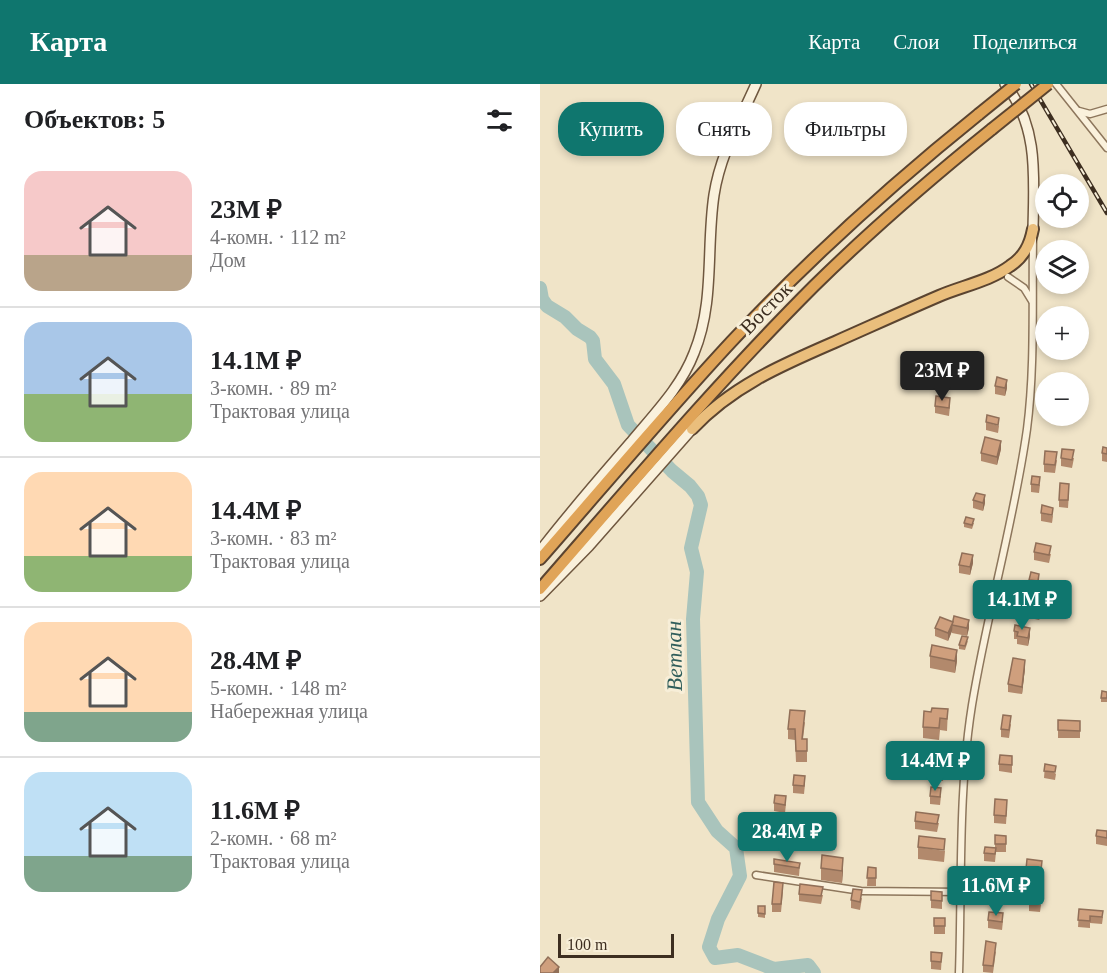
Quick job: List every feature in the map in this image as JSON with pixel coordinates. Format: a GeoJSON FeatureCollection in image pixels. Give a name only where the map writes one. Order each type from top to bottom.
{"type":"FeatureCollection","features":[{"type":"Feature","properties":{"kind":"highway","name":"Восток"},"geometry":{"type":"LineString","coordinates":[[540,559],[667,407],[801,271],[908,172],[1016,84]]}},
{"type":"Feature","properties":{"kind":"highway","name":"Восток"},"geometry":{"type":"LineString","coordinates":[[540,589],[637,484],[774,326],[852,249],[920,188],[1048,84]]}},
{"type":"Feature","properties":{"kind":"highway"},"geometry":{"type":"LineString","coordinates":[[688,426],[724,399],[770,370],[1003,271],[1019,260],[1025,252],[1033,229]]}},
{"type":"Feature","properties":{"kind":"main road"},"geometry":{"type":"LineString","coordinates":[[667,407],[688,367],[703,327],[708,299],[711,220],[716,186],[726,148],[756,84]]}},
{"type":"Feature","properties":{"kind":"main road"},"geometry":{"type":"LineString","coordinates":[[1005,84],[1023,112],[1032,143],[1033,229]]}},
{"type":"Feature","properties":{"kind":"main road"},"geometry":{"type":"LineString","coordinates":[[540,551],[616,466]]}},
{"type":"Feature","properties":{"kind":"main road"},"geometry":{"type":"LineString","coordinates":[[540,596],[589,546],[637,484]]}},
{"type":"Feature","properties":{"kind":"street"},"geometry":{"type":"LineString","coordinates":[[1056,84],[1107,148]]}},
{"type":"Feature","properties":{"kind":"street"},"geometry":{"type":"LineString","coordinates":[[1078,111],[1090,114],[1107,109]]}},
{"type":"Feature","properties":{"kind":"street"},"geometry":{"type":"LineString","coordinates":[[959,973],[964,793],[972,706],[1015,498],[1027,427],[1033,229]]}},
{"type":"Feature","properties":{"kind":"street"},"geometry":{"type":"LineString","coordinates":[[1008,277],[1024,288],[1032,303]]}},
{"type":"Feature","properties":{"kind":"street"},"geometry":{"type":"LineString","coordinates":[[756,875],[861,891],[962,892]]}},
{"type":"Feature","properties":{"kind":"building"},"geometry":{"type":"Polygon","coordinates":[[[997,377],[1007,380],[1005,388],[995,386],[997,377]]]}},
{"type":"Feature","properties":{"kind":"building"},"geometry":{"type":"Polygon","coordinates":[[[936,396],[950,398],[949,408],[935,406],[936,396]]]}},
{"type":"Feature","properties":{"kind":"building"},"geometry":{"type":"Polygon","coordinates":[[[987,415],[999,418],[998,425],[986,422],[987,415]]]}},
{"type":"Feature","properties":{"kind":"building"},"geometry":{"type":"Polygon","coordinates":[[[985,437],[1001,441],[997,457],[981,453],[985,437]]]}},
{"type":"Feature","properties":{"kind":"building"},"geometry":{"type":"Polygon","coordinates":[[[1103,447],[1107,448],[1107,454],[1102,453],[1103,447]]]}},
{"type":"Feature","properties":{"kind":"building"},"geometry":{"type":"Polygon","coordinates":[[[1062,449],[1074,450],[1072,460],[1061,458],[1062,449]]]}},
{"type":"Feature","properties":{"kind":"building"},"geometry":{"type":"Polygon","coordinates":[[[1045,451],[1057,452],[1055,465],[1044,464],[1045,451]]]}},
{"type":"Feature","properties":{"kind":"building"},"geometry":{"type":"Polygon","coordinates":[[[1032,476],[1040,477],[1039,485],[1031,484],[1032,476]]]}},
{"type":"Feature","properties":{"kind":"building"},"geometry":{"type":"Polygon","coordinates":[[[1060,483],[1069,484],[1068,500],[1059,500],[1060,483]]]}},
{"type":"Feature","properties":{"kind":"building"},"geometry":{"type":"Polygon","coordinates":[[[976,493],[985,495],[983,503],[973,500],[976,493]]]}},
{"type":"Feature","properties":{"kind":"building"},"geometry":{"type":"Polygon","coordinates":[[[1042,505],[1053,508],[1052,515],[1041,513],[1042,505]]]}},
{"type":"Feature","properties":{"kind":"building"},"geometry":{"type":"Polygon","coordinates":[[[966,517],[974,519],[972,525],[964,523],[966,517]]]}},
{"type":"Feature","properties":{"kind":"building"},"geometry":{"type":"Polygon","coordinates":[[[1036,543],[1051,546],[1049,555],[1034,552],[1036,543]]]}},
{"type":"Feature","properties":{"kind":"building"},"geometry":{"type":"Polygon","coordinates":[[[962,553],[973,555],[970,567],[959,565],[962,553]]]}},
{"type":"Feature","properties":{"kind":"building"},"geometry":{"type":"Polygon","coordinates":[[[1031,572],[1039,574],[1038,581],[1029,580],[1031,572]]]}},
{"type":"Feature","properties":{"kind":"building"},"geometry":{"type":"Polygon","coordinates":[[[1043,581],[1049,582],[1048,589],[1042,588],[1043,581]]]}},
{"type":"Feature","properties":{"kind":"building"},"geometry":{"type":"Polygon","coordinates":[[[1024,598],[1042,602],[1039,612],[1022,609],[1024,598]]]}},
{"type":"Feature","properties":{"kind":"building"},"geometry":{"type":"Polygon","coordinates":[[[954,616],[969,620],[967,628],[952,625],[954,616]]]}},
{"type":"Feature","properties":{"kind":"building"},"geometry":{"type":"Polygon","coordinates":[[[940,617],[953,622],[948,633],[935,628],[940,617]]]}},
{"type":"Feature","properties":{"kind":"building"},"geometry":{"type":"Polygon","coordinates":[[[1015,625],[1030,628],[1028,638],[1017,636],[1018,632],[1014,631],[1015,625]]]}},
{"type":"Feature","properties":{"kind":"building"},"geometry":{"type":"Polygon","coordinates":[[[962,636],[968,637],[965,646],[959,645],[962,636]]]}},
{"type":"Feature","properties":{"kind":"building"},"geometry":{"type":"Polygon","coordinates":[[[932,645],[957,650],[955,661],[930,656],[932,645]]]}},
{"type":"Feature","properties":{"kind":"building"},"geometry":{"type":"Polygon","coordinates":[[[1013,658],[1025,660],[1022,687],[1008,684],[1013,658]]]}},
{"type":"Feature","properties":{"kind":"building"},"geometry":{"type":"Polygon","coordinates":[[[1102,691],[1107,692],[1107,698],[1101,698],[1102,691]]]}},
{"type":"Feature","properties":{"kind":"building"},"geometry":{"type":"Polygon","coordinates":[[[932,708],[948,709],[947,719],[940,718],[939,728],[923,727],[924,711],[931,712],[932,708]]]}},
{"type":"Feature","properties":{"kind":"building"},"geometry":{"type":"Polygon","coordinates":[[[790,710],[805,711],[802,739],[807,739],[807,751],[796,751],[795,729],[788,729],[790,710]]]}},
{"type":"Feature","properties":{"kind":"building"},"geometry":{"type":"Polygon","coordinates":[[[1003,715],[1011,716],[1009,730],[1001,729],[1003,715]]]}},
{"type":"Feature","properties":{"kind":"building"},"geometry":{"type":"Polygon","coordinates":[[[1058,720],[1080,721],[1080,731],[1058,730],[1058,720]]]}},
{"type":"Feature","properties":{"kind":"building"},"geometry":{"type":"Polygon","coordinates":[[[1000,755],[1012,756],[1012,765],[999,764],[1000,755]]]}},
{"type":"Feature","properties":{"kind":"building"},"geometry":{"type":"Polygon","coordinates":[[[1045,764],[1056,766],[1055,772],[1044,771],[1045,764]]]}},
{"type":"Feature","properties":{"kind":"building"},"geometry":{"type":"Polygon","coordinates":[[[933,765],[944,766],[943,773],[932,772],[933,765]]]}},
{"type":"Feature","properties":{"kind":"building"},"geometry":{"type":"Polygon","coordinates":[[[794,775],[805,776],[804,786],[793,785],[794,775]]]}},
{"type":"Feature","properties":{"kind":"building"},"geometry":{"type":"Polygon","coordinates":[[[931,787],[941,788],[940,797],[930,796],[931,787]]]}},
{"type":"Feature","properties":{"kind":"building"},"geometry":{"type":"Polygon","coordinates":[[[775,795],[786,796],[785,805],[774,803],[775,795]]]}},
{"type":"Feature","properties":{"kind":"building"},"geometry":{"type":"Polygon","coordinates":[[[995,799],[1007,800],[1006,816],[994,815],[995,799]]]}},
{"type":"Feature","properties":{"kind":"building"},"geometry":{"type":"Polygon","coordinates":[[[916,812],[939,815],[937,824],[915,821],[916,812]]]}},
{"type":"Feature","properties":{"kind":"building"},"geometry":{"type":"Polygon","coordinates":[[[1097,830],[1107,831],[1107,838],[1096,836],[1097,830]]]}},
{"type":"Feature","properties":{"kind":"building"},"geometry":{"type":"Polygon","coordinates":[[[995,835],[1006,836],[1006,844],[995,844],[995,835]]]}},
{"type":"Feature","properties":{"kind":"building"},"geometry":{"type":"Polygon","coordinates":[[[919,836],[945,839],[944,850],[918,847],[919,836]]]}},
{"type":"Feature","properties":{"kind":"building"},"geometry":{"type":"Polygon","coordinates":[[[985,847],[996,848],[995,854],[984,853],[985,847]]]}},
{"type":"Feature","properties":{"kind":"building"},"geometry":{"type":"Polygon","coordinates":[[[822,855],[843,858],[842,871],[821,868],[822,855]]]}},
{"type":"Feature","properties":{"kind":"building"},"geometry":{"type":"Polygon","coordinates":[[[774,859],[800,863],[799,868],[774,864],[774,859]]]}},
{"type":"Feature","properties":{"kind":"building"},"geometry":{"type":"Polygon","coordinates":[[[1027,859],[1042,861],[1041,870],[1026,869],[1027,859]]]}},
{"type":"Feature","properties":{"kind":"building"},"geometry":{"type":"Polygon","coordinates":[[[868,867],[876,868],[876,878],[867,878],[868,867]]]}},
{"type":"Feature","properties":{"kind":"building"},"geometry":{"type":"Polygon","coordinates":[[[991,878],[1004,879],[1003,888],[990,887],[991,878]]]}},
{"type":"Feature","properties":{"kind":"building"},"geometry":{"type":"Polygon","coordinates":[[[774,882],[783,883],[781,904],[772,904],[774,882]]]}},
{"type":"Feature","properties":{"kind":"building"},"geometry":{"type":"Polygon","coordinates":[[[800,884],[823,887],[821,896],[799,894],[800,884]]]}},
{"type":"Feature","properties":{"kind":"building"},"geometry":{"type":"Polygon","coordinates":[[[853,889],[862,890],[860,902],[851,900],[853,889]]]}},
{"type":"Feature","properties":{"kind":"building"},"geometry":{"type":"Polygon","coordinates":[[[931,891],[942,892],[942,901],[931,900],[931,891]]]}},
{"type":"Feature","properties":{"kind":"building"},"geometry":{"type":"Polygon","coordinates":[[[1030,896],[1041,897],[1040,904],[1029,903],[1030,896]]]}},
{"type":"Feature","properties":{"kind":"building"},"geometry":{"type":"Polygon","coordinates":[[[758,906],[765,906],[765,914],[758,913],[758,906]]]}},
{"type":"Feature","properties":{"kind":"building"},"geometry":{"type":"Polygon","coordinates":[[[1079,909],[1103,911],[1102,917],[1090,916],[1090,921],[1078,920],[1079,909]]]}},
{"type":"Feature","properties":{"kind":"building"},"geometry":{"type":"Polygon","coordinates":[[[989,912],[1003,913],[1002,922],[988,920],[989,912]]]}},
{"type":"Feature","properties":{"kind":"building"},"geometry":{"type":"Polygon","coordinates":[[[934,918],[945,918],[945,926],[934,926],[934,918]]]}},
{"type":"Feature","properties":{"kind":"building"},"geometry":{"type":"Polygon","coordinates":[[[986,941],[996,943],[993,966],[983,965],[986,941]]]}},
{"type":"Feature","properties":{"kind":"building"},"geometry":{"type":"Polygon","coordinates":[[[931,952],[942,953],[941,962],[931,961],[931,952]]]}},
{"type":"Feature","properties":{"kind":"building"},"geometry":{"type":"Polygon","coordinates":[[[548,957],[559,967],[553,973],[540,973],[540,967],[548,957]]]}},
{"type":"Feature","properties":{"kind":"waterway","name":"Ветлан"},"geometry":{"type":"LineString","coordinates":[[540,288],[542,299],[547,306],[565,317],[593,341],[595,359],[614,384],[628,425],[672,471],[690,486],[698,496],[701,505],[691,548],[697,572],[693,619],[698,802],[717,831],[736,848],[740,876],[718,919],[709,947],[715,958],[738,955],[774,969],[808,965],[814,973]]}},
{"type":"Feature","properties":{"kind":"railway"},"geometry":{"type":"LineString","coordinates":[[1031,84],[1107,213]]}}]}
